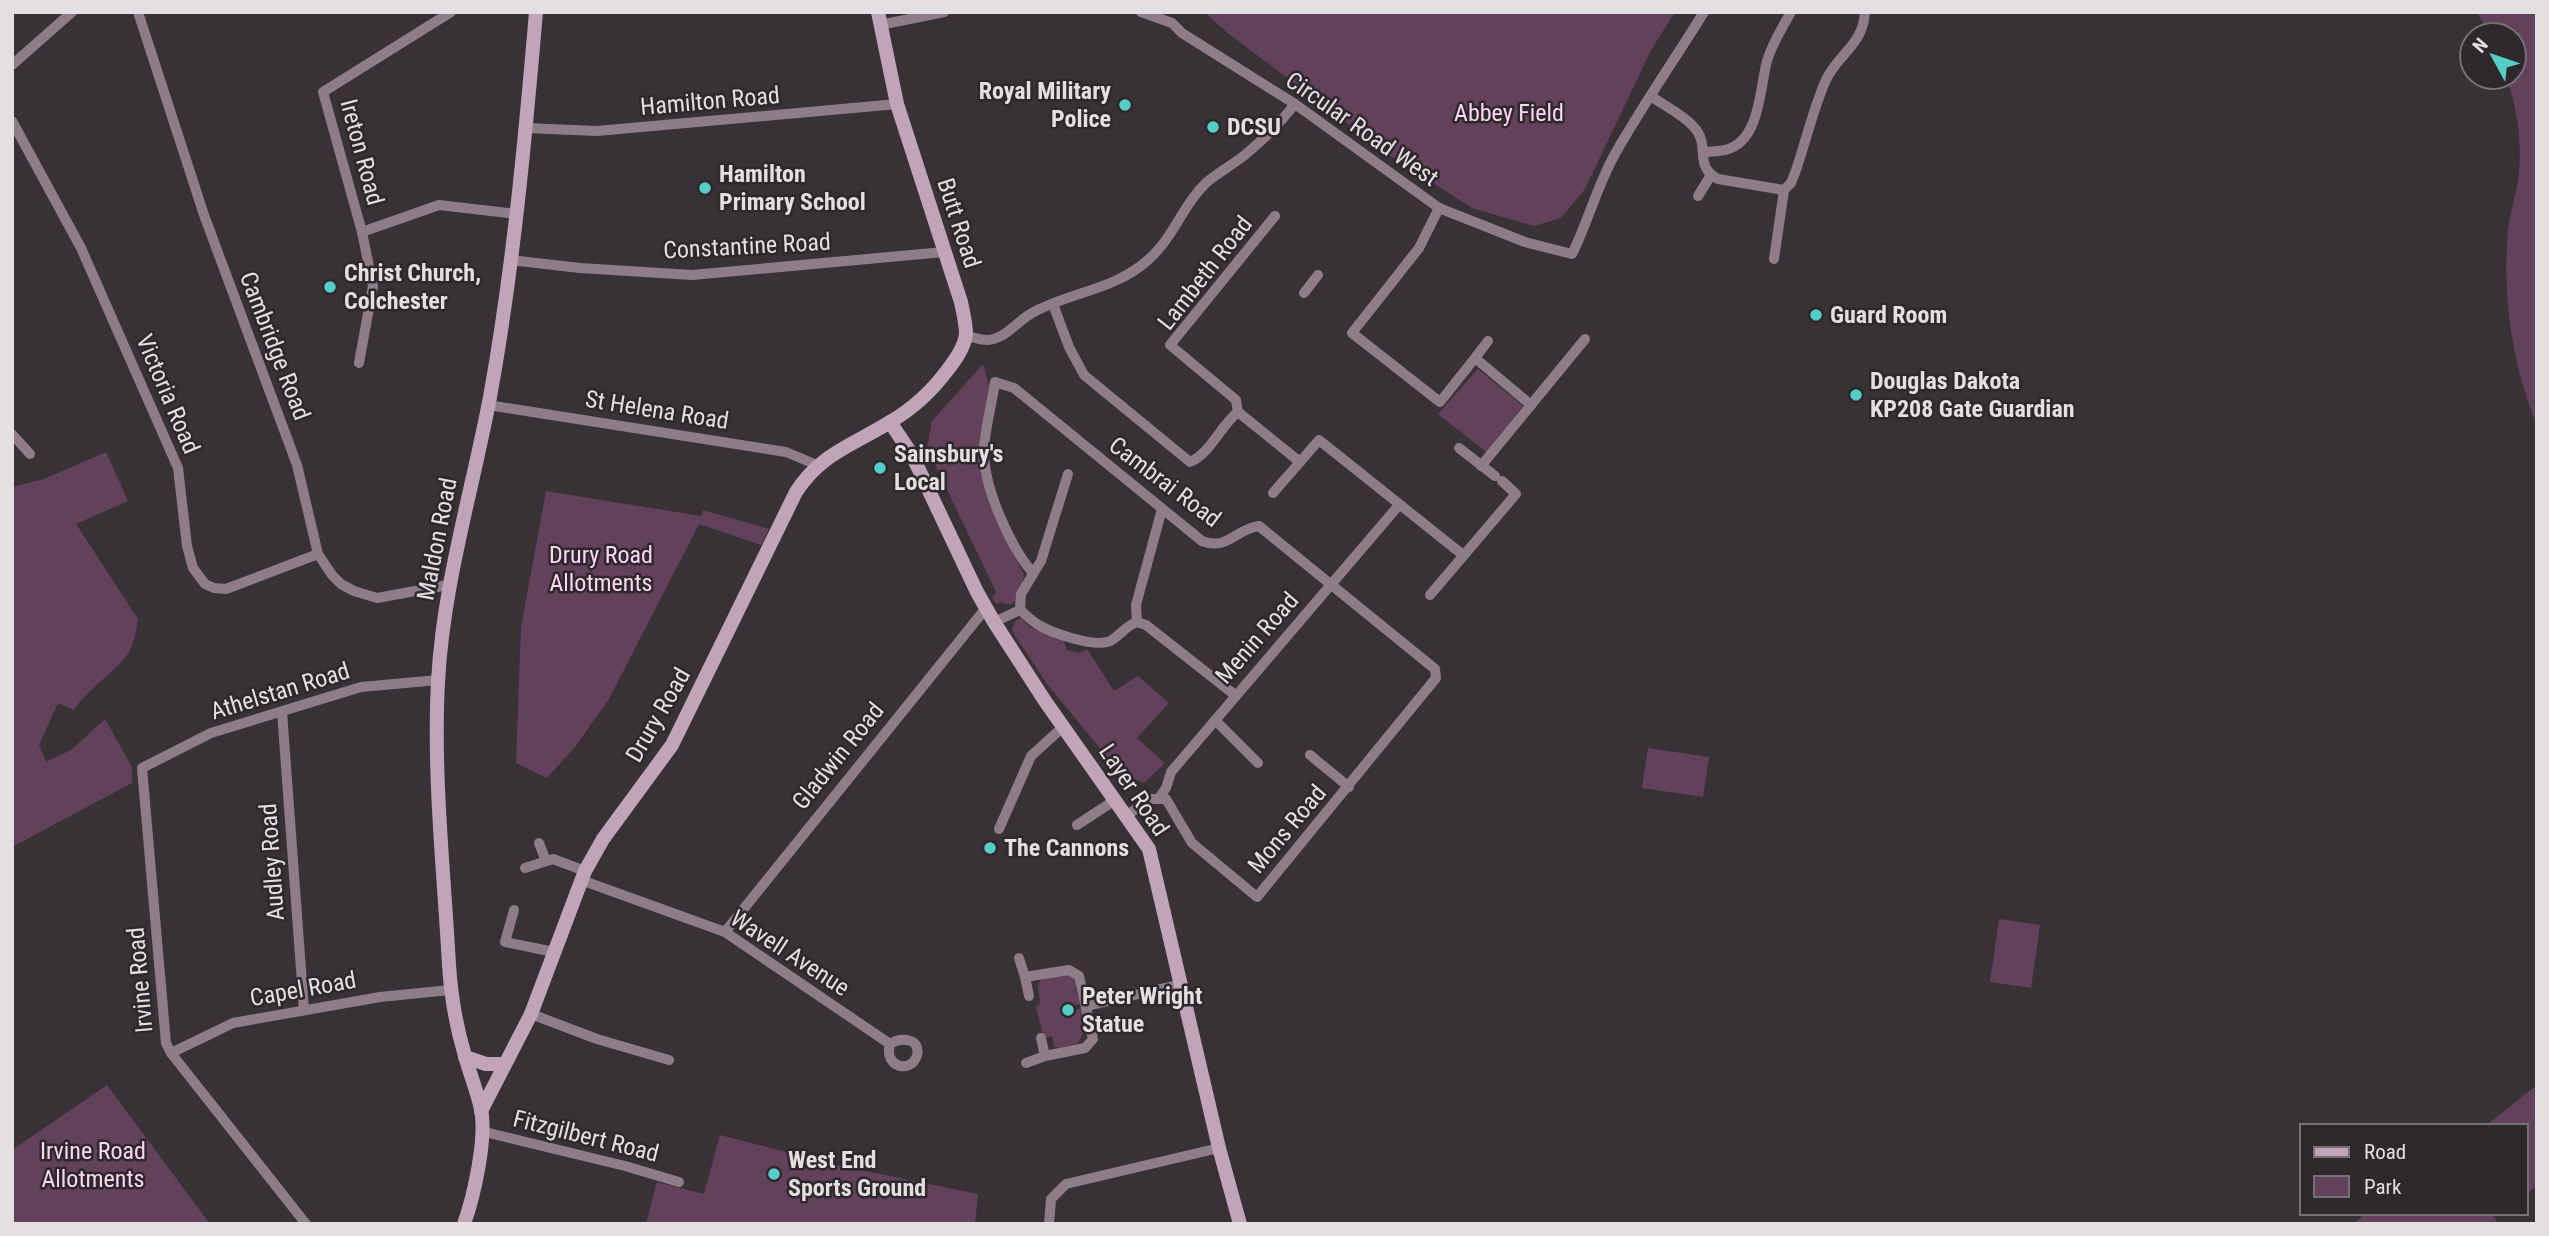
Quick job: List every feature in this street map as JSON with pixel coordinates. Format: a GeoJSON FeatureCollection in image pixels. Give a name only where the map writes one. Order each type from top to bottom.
{"type":"FeatureCollection","features":[{"type":"Feature","properties":{"kind":"main road","name":"Maldon Road"},"geometry":{"type":"LineString","coordinates":[[481,1111],[450,990],[439,767],[438,680],[448,585],[501,334],[526,128],[536,12]]}},
{"type":"Feature","properties":{"kind":"main road","name":"Butt Road"},"geometry":{"type":"LineString","coordinates":[[879,19],[897,104],[961,302],[966,336]]}},
{"type":"Feature","properties":{"kind":"main road"},"geometry":{"type":"LineString","coordinates":[[890,422],[936,386],[956,359],[966,336]]}},
{"type":"Feature","properties":{"kind":"main road","name":"Drury Road"},"geometry":{"type":"LineString","coordinates":[[481,1111],[531,1014],[583,876],[603,839],[672,746],[796,492],[817,465],[890,422]]}},
{"type":"Feature","properties":{"kind":"main road","name":"Layer Road"},"geometry":{"type":"LineString","coordinates":[[890,422],[912,455],[994,622],[1063,727],[1149,849],[1219,1148],[1240,1224]]}},
{"type":"Feature","properties":{"kind":"main road"},"geometry":{"type":"LineString","coordinates":[[465,1057],[486,1064],[504,1064]]}},
{"type":"Feature","properties":{"kind":"main road"},"geometry":{"type":"LineString","coordinates":[[464,1224],[475,1188],[481,1111]]}},
{"type":"Feature","properties":{"kind":"street"},"geometry":{"type":"LineString","coordinates":[[12,65],[72,12]]}},
{"type":"Feature","properties":{"kind":"street","name":"Cambridge Road"},"geometry":{"type":"LineString","coordinates":[[138,12],[204,215],[297,465],[318,554],[341,584],[367,597],[377,598],[448,585]]}},
{"type":"Feature","properties":{"kind":"street","name":"Ireton Road"},"geometry":{"type":"LineString","coordinates":[[451,12],[323,92],[362,232],[439,205],[516,214]]}},
{"type":"Feature","properties":{"kind":"street"},"geometry":{"type":"LineString","coordinates":[[879,19],[944,12]]}},
{"type":"Feature","properties":{"kind":"street","name":"Circular Road West"},"geometry":{"type":"LineString","coordinates":[[1141,12],[1172,23],[1182,33],[1295,104],[1439,208],[1525,242],[1572,254],[1600,182],[1651,96]]}},
{"type":"Feature","properties":{"kind":"street"},"geometry":{"type":"LineString","coordinates":[[1172,23],[1175,12]]}},
{"type":"Feature","properties":{"kind":"street"},"geometry":{"type":"LineString","coordinates":[[1704,12],[1651,96],[1693,125],[1701,137],[1705,169],[1711,175],[1784,190]]}},
{"type":"Feature","properties":{"kind":"street"},"geometry":{"type":"LineString","coordinates":[[1704,152],[1727,150],[1742,140],[1761,100],[1768,57],[1791,12]]}},
{"type":"Feature","properties":{"kind":"street"},"geometry":{"type":"LineString","coordinates":[[1774,260],[1785,218],[1784,190],[1791,183],[1826,81],[1835,65],[1861,34],[1865,12]]}},
{"type":"Feature","properties":{"kind":"street","name":"Hamilton Road"},"geometry":{"type":"LineString","coordinates":[[526,128],[597,131],[897,104]]}},
{"type":"Feature","properties":{"kind":"street"},"geometry":{"type":"LineString","coordinates":[[966,336],[987,340],[1004,334],[1031,313],[1114,282],[1150,259],[1172,234],[1191,201],[1206,183],[1246,154],[1281,122],[1295,104]]}},
{"type":"Feature","properties":{"kind":"street","name":"Victoria Road"},"geometry":{"type":"LineString","coordinates":[[12,121],[81,248],[178,468],[187,546],[198,577],[214,588],[226,589],[318,554]]}},
{"type":"Feature","properties":{"kind":"street"},"geometry":{"type":"LineString","coordinates":[[1698,195],[1711,175]]}},
{"type":"Feature","properties":{"kind":"street"},"geometry":{"type":"LineString","coordinates":[[1439,208],[1419,248],[1352,333],[1440,402],[1488,341]]}},
{"type":"Feature","properties":{"kind":"street","name":"Lambeth Road"},"geometry":{"type":"LineString","coordinates":[[1238,412],[1236,400],[1170,345],[1275,216]]}},
{"type":"Feature","properties":{"kind":"street"},"geometry":{"type":"LineString","coordinates":[[359,363],[373,286],[362,232]]}},
{"type":"Feature","properties":{"kind":"street","name":"Constantine Road"},"geometry":{"type":"LineString","coordinates":[[510,260],[580,268],[692,275],[944,252]]}},
{"type":"Feature","properties":{"kind":"street"},"geometry":{"type":"LineString","coordinates":[[1304,293],[1318,275]]}},
{"type":"Feature","properties":{"kind":"street"},"geometry":{"type":"LineString","coordinates":[[1054,304],[1069,347],[1084,375],[1190,462],[1200,458],[1228,420],[1238,412],[1300,462]]}},
{"type":"Feature","properties":{"kind":"street"},"geometry":{"type":"LineString","coordinates":[[1481,466],[1585,339]]}},
{"type":"Feature","properties":{"kind":"street"},"geometry":{"type":"LineString","coordinates":[[1475,358],[1531,405]]}},
{"type":"Feature","properties":{"kind":"street","name":"Cambrai Road"},"geometry":{"type":"LineString","coordinates":[[1033,573],[1017,550],[988,478],[985,447],[995,382],[1014,388],[1202,541],[1214,546],[1245,528],[1259,526],[1435,668],[1436,678]]}},
{"type":"Feature","properties":{"kind":"street","name":"St Helena Road"},"geometry":{"type":"LineString","coordinates":[[488,405],[786,452],[817,465]]}},
{"type":"Feature","properties":{"kind":"street"},"geometry":{"type":"LineString","coordinates":[[12,434],[30,454]]}},
{"type":"Feature","properties":{"kind":"street"},"geometry":{"type":"LineString","coordinates":[[1273,493],[1318,440],[1463,555]]}},
{"type":"Feature","properties":{"kind":"street"},"geometry":{"type":"LineString","coordinates":[[1430,595],[1516,494],[1459,448]]}},
{"type":"Feature","properties":{"kind":"street"},"geometry":{"type":"LineString","coordinates":[[1020,610],[1021,594],[1041,561],[1068,474]]}},
{"type":"Feature","properties":{"kind":"street","name":"Menin Road"},"geometry":{"type":"LineString","coordinates":[[1158,798],[1166,788],[1171,772],[1399,505]]}},
{"type":"Feature","properties":{"kind":"street"},"geometry":{"type":"LineString","coordinates":[[1137,622],[1136,605],[1162,509]]}},
{"type":"Feature","properties":{"kind":"street","name":"Gladwin Road"},"geometry":{"type":"LineString","coordinates":[[725,932],[986,608]]}},
{"type":"Feature","properties":{"kind":"street"},"geometry":{"type":"LineString","coordinates":[[1020,610],[1037,625],[1093,643],[1112,640],[1128,625],[1137,622],[1146,625],[1235,695]]}},
{"type":"Feature","properties":{"kind":"street"},"geometry":{"type":"LineString","coordinates":[[994,622],[1020,610]]}},
{"type":"Feature","properties":{"kind":"street","name":"Mons Road"},"geometry":{"type":"LineString","coordinates":[[1158,798],[1166,799],[1171,805],[1184,834],[1192,843],[1257,897],[1436,678]]}},
{"type":"Feature","properties":{"kind":"street","name":"Athelstan Road"},"geometry":{"type":"LineString","coordinates":[[142,768],[211,733],[361,687],[438,680]]}},
{"type":"Feature","properties":{"kind":"street","name":"Audley Road"},"geometry":{"type":"LineString","coordinates":[[282,712],[304,1010]]}},
{"type":"Feature","properties":{"kind":"street","name":"Menin Road"},"geometry":{"type":"LineString","coordinates":[[1215,720],[1258,763]]}},
{"type":"Feature","properties":{"kind":"street"},"geometry":{"type":"LineString","coordinates":[[999,829],[1031,756],[1063,727]]}},
{"type":"Feature","properties":{"kind":"street","name":"Mons Road"},"geometry":{"type":"LineString","coordinates":[[1310,755],[1349,787]]}},
{"type":"Feature","properties":{"kind":"street","name":"Irvine Road"},"geometry":{"type":"LineString","coordinates":[[142,768],[166,1043],[171,1053],[306,1224]]}},
{"type":"Feature","properties":{"kind":"street"},"geometry":{"type":"LineString","coordinates":[[1127,815],[1151,799],[1158,798]]}},
{"type":"Feature","properties":{"kind":"street"},"geometry":{"type":"LineString","coordinates":[[1077,825],[1115,800]]}},
{"type":"Feature","properties":{"kind":"street"},"geometry":{"type":"LineString","coordinates":[[525,868],[546,860],[539,843]]}},
{"type":"Feature","properties":{"kind":"street","name":"Wavell Avenue"},"geometry":{"type":"LineString","coordinates":[[546,860],[553,859],[583,876],[725,932],[890,1044]]}},
{"type":"Feature","properties":{"kind":"street"},"geometry":{"type":"LineString","coordinates":[[514,910],[505,942],[554,952]]}},
{"type":"Feature","properties":{"kind":"street"},"geometry":{"type":"LineString","coordinates":[[1019,958],[1029,996]]}},
{"type":"Feature","properties":{"kind":"street"},"geometry":{"type":"LineString","coordinates":[[1024,977],[1069,970],[1079,976],[1093,1039],[1086,1048],[1045,1056],[1026,1063]]}},
{"type":"Feature","properties":{"kind":"street"},"geometry":{"type":"LineString","coordinates":[[1087,1006],[1182,984]]}},
{"type":"Feature","properties":{"kind":"street","name":"Capel Road"},"geometry":{"type":"LineString","coordinates":[[171,1053],[233,1023],[380,997],[450,990]]}},
{"type":"Feature","properties":{"kind":"street"},"geometry":{"type":"LineString","coordinates":[[531,1014],[597,1039],[669,1060]]}},
{"type":"Feature","properties":{"kind":"street"},"geometry":{"type":"LineString","coordinates":[[1041,1038],[1045,1056]]}},
{"type":"Feature","properties":{"kind":"street","name":"Fitzgilbert Road"},"geometry":{"type":"LineString","coordinates":[[481,1131],[679,1182]]}},
{"type":"Feature","properties":{"kind":"street"},"geometry":{"type":"LineString","coordinates":[[1049,1224],[1051,1199],[1066,1184],[1219,1148]]}},
{"type":"Feature","properties":{"kind":"green space","name":"Abbey Field"},"geometry":{"type":"Polygon","coordinates":[[[1204,12],[1675,12],[1651,50],[1585,189],[1561,218],[1534,226],[1472,208],[1391,156],[1229,34],[1204,12]]]}},
{"type":"Feature","properties":{"kind":"green space"},"geometry":{"type":"Polygon","coordinates":[[[2477,12],[2537,12],[2537,426],[2515,355],[2506,281],[2508,231],[2520,161],[2518,124],[2510,91],[2528,91],[2528,21],[2482,21],[2477,12]]]}},
{"type":"Feature","properties":{"kind":"green space"},"geometry":{"type":"Polygon","coordinates":[[[983,364],[990,389],[979,453],[989,502],[1024,575],[1019,598],[1012,604],[997,604],[992,598],[996,592],[927,448],[932,421],[983,364]]]}},
{"type":"Feature","properties":{"kind":"green space"},"geometry":{"type":"Polygon","coordinates":[[[1478,369],[1523,406],[1486,452],[1438,414],[1478,369]]]}},
{"type":"Feature","properties":{"kind":"green space"},"geometry":{"type":"Polygon","coordinates":[[[106,452],[128,501],[76,524],[138,619],[135,636],[123,659],[74,710],[58,703],[39,745],[46,762],[71,750],[105,719],[132,767],[132,783],[12,847],[12,487],[44,479],[106,452]]]}},
{"type":"Feature","properties":{"kind":"green space","name":"Drury Road Allotments"},"geometry":{"type":"Polygon","coordinates":[[[546,491],[701,516],[703,510],[769,529],[761,545],[699,524],[609,699],[575,747],[547,778],[516,763],[521,627],[546,491]]]}},
{"type":"Feature","properties":{"kind":"green space"},"geometry":{"type":"Polygon","coordinates":[[[1021,618],[1031,628],[1063,639],[1067,650],[1079,653],[1087,649],[1114,691],[1138,676],[1169,703],[1137,738],[1165,763],[1144,783],[1122,775],[1047,684],[1012,631],[1015,621],[1021,618]]]}},
{"type":"Feature","properties":{"kind":"green space"},"geometry":{"type":"Polygon","coordinates":[[[1648,748],[1709,757],[1703,797],[1642,788],[1648,748]]]}},
{"type":"Feature","properties":{"kind":"green space"},"geometry":{"type":"Polygon","coordinates":[[[1999,919],[2040,925],[2031,988],[1990,982],[1999,919]]]}},
{"type":"Feature","properties":{"kind":"green space"},"geometry":{"type":"Polygon","coordinates":[[[1067,974],[1073,976],[1077,984],[1075,987],[1081,1004],[1074,1006],[1067,1003],[1063,1011],[1070,1015],[1083,1008],[1083,1034],[1077,1044],[1059,1048],[1054,1046],[1052,1036],[1044,1038],[1036,1007],[1040,1003],[1038,986],[1041,979],[1067,974]]]}},
{"type":"Feature","properties":{"kind":"green space","name":"Irvine Road Allotments"},"geometry":{"type":"Polygon","coordinates":[[[107,1085],[210,1224],[15,1224],[12,1219],[12,1150],[107,1085]]]}},
{"type":"Feature","properties":{"kind":"green space"},"geometry":{"type":"Polygon","coordinates":[[[2537,1085],[2537,1186],[2528,1193],[2528,1124],[2488,1124],[2537,1085]]]}},
{"type":"Feature","properties":{"kind":"green space","name":"West End Sports Ground"},"geometry":{"type":"Polygon","coordinates":[[[720,1135],[841,1166],[978,1194],[975,1224],[646,1224],[657,1182],[704,1194],[720,1135]]]}},
{"type":"Feature","properties":{"kind":"green space"},"geometry":{"type":"Polygon","coordinates":[[[2364,1215],[2492,1215],[2497,1221],[2494,1224],[2353,1224],[2364,1215]]]}},
{"type":"Feature","properties":{"kind":"place","name":"Royal Military Police"},"geometry":{"type":"Point","coordinates":[1125,105]}},
{"type":"Feature","properties":{"kind":"place","name":"DCSU"},"geometry":{"type":"Point","coordinates":[1213,127]}},
{"type":"Feature","properties":{"kind":"place","name":"Hamilton Primary School"},"geometry":{"type":"Point","coordinates":[705,188]}},
{"type":"Feature","properties":{"kind":"place","name":"Christ Church, Colchester"},"geometry":{"type":"Point","coordinates":[330,287]}},
{"type":"Feature","properties":{"kind":"place","name":"Guard Room"},"geometry":{"type":"Point","coordinates":[1816,315]}},
{"type":"Feature","properties":{"kind":"place","name":"Douglas Dakota KP208 Gate Guardian"},"geometry":{"type":"Point","coordinates":[1856,395]}},
{"type":"Feature","properties":{"kind":"place","name":"Sainsbury's Local"},"geometry":{"type":"Point","coordinates":[880,468]}},
{"type":"Feature","properties":{"kind":"place","name":"The Cannons"},"geometry":{"type":"Point","coordinates":[990,848]}},
{"type":"Feature","properties":{"kind":"place","name":"Peter Wright Statue"},"geometry":{"type":"Point","coordinates":[1068,1010]}},
{"type":"Feature","properties":{"kind":"place","name":"West End Sports Ground"},"geometry":{"type":"Point","coordinates":[774,1174]}}]}
